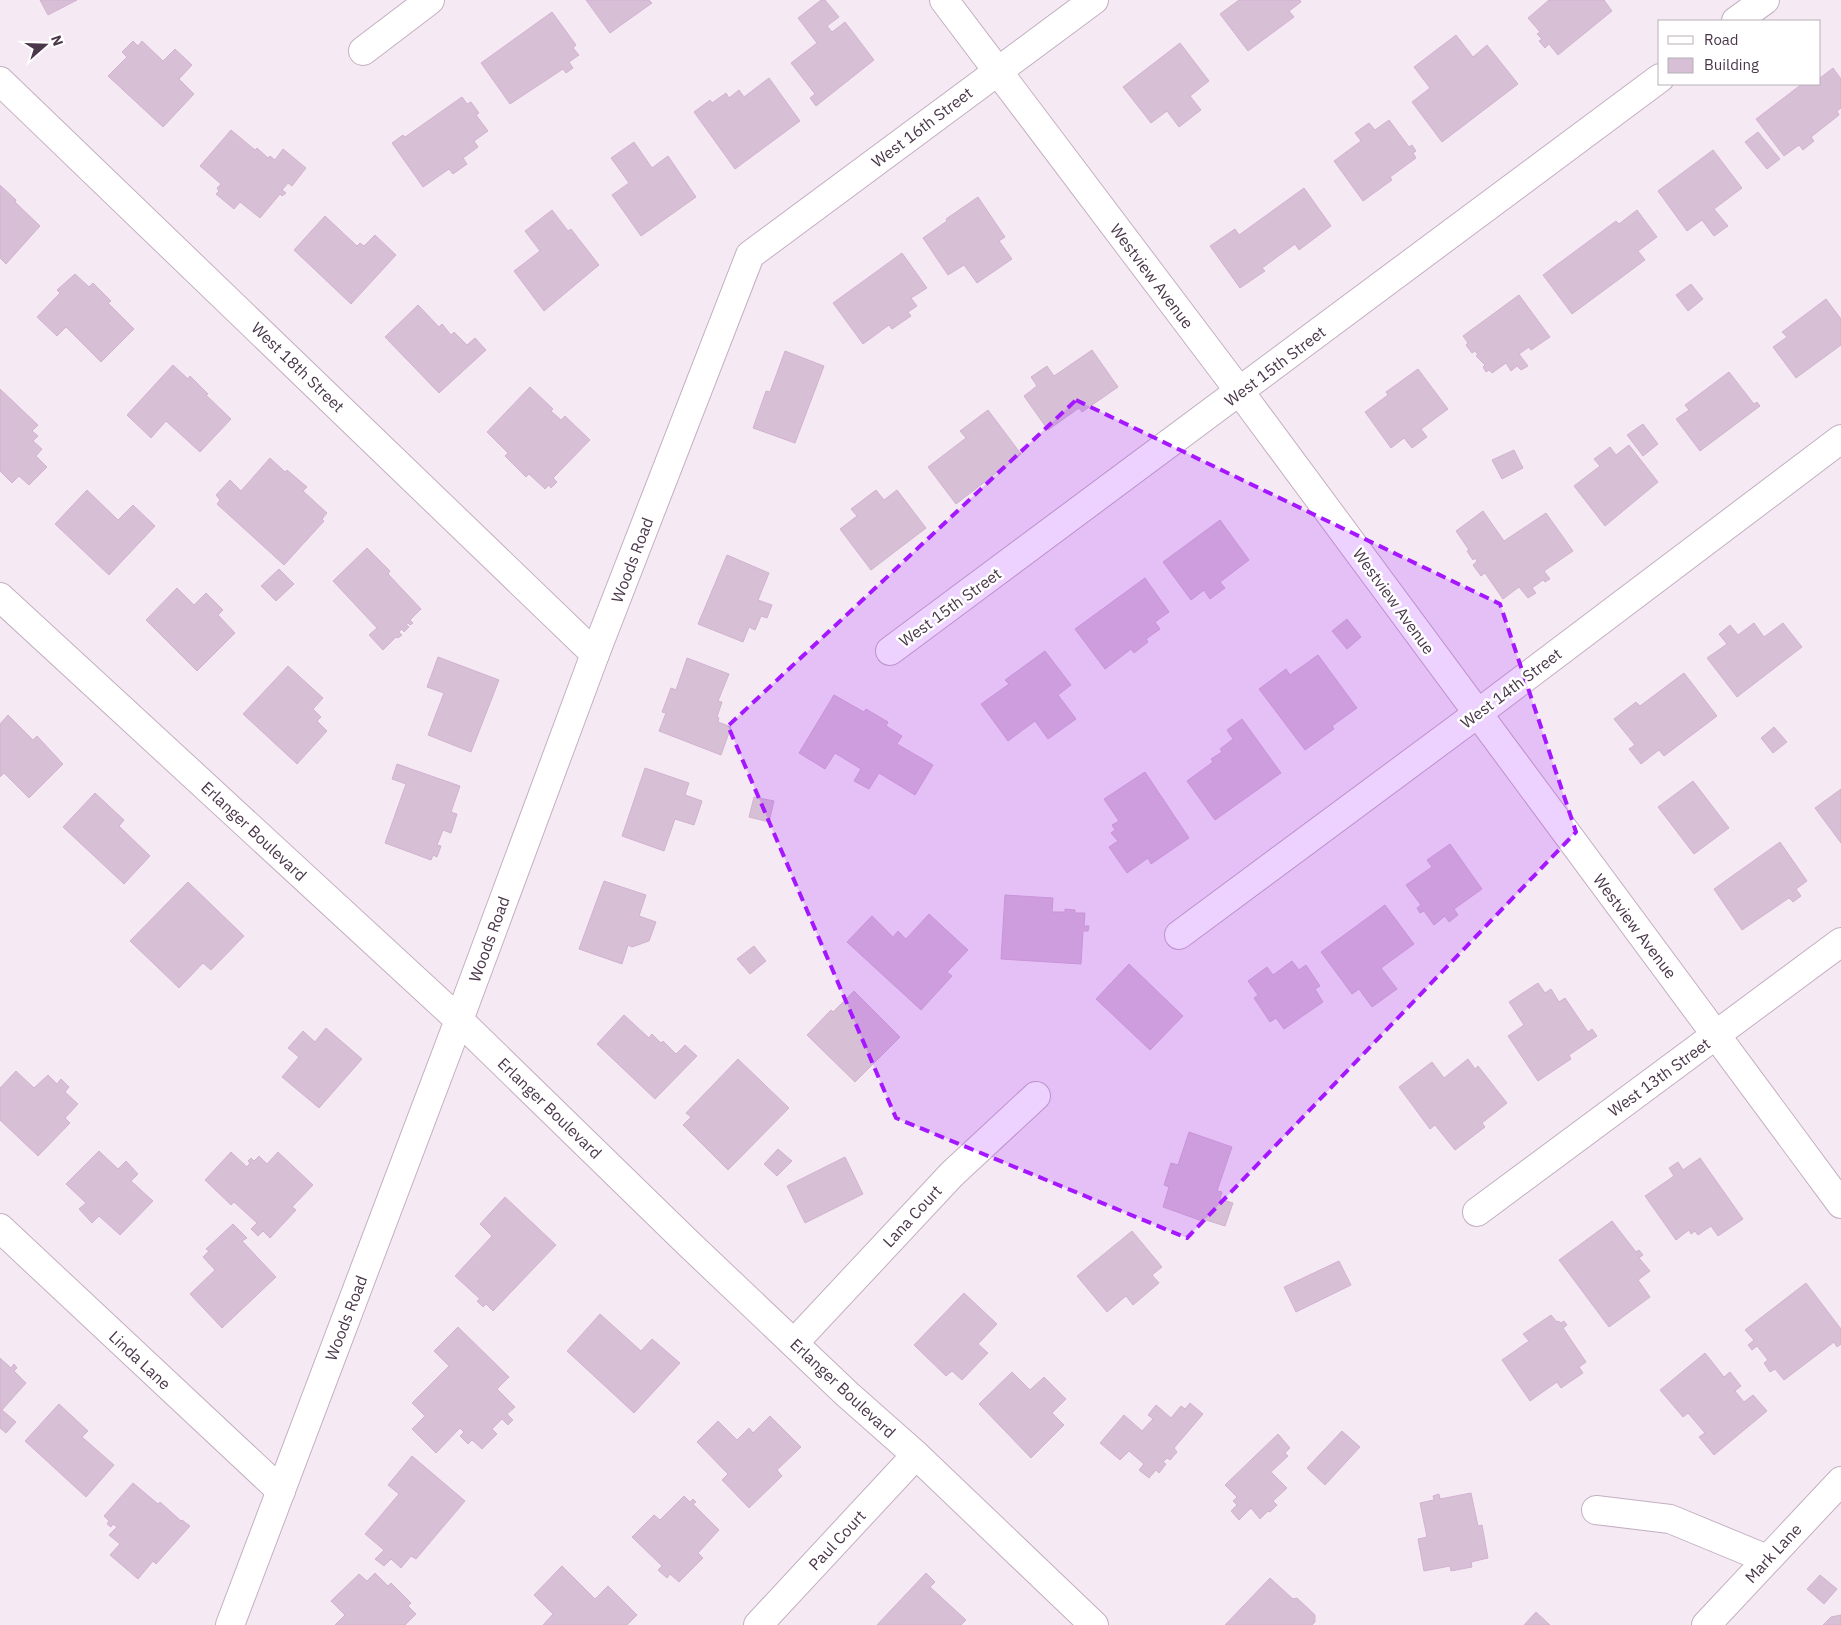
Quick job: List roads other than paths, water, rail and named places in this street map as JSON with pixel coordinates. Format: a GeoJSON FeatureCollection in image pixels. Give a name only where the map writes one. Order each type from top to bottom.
{"type":"FeatureCollection","features":[{"type":"Feature","properties":{"kind":"street"},"geometry":{"type":"LineString","coordinates":[[363,51],[430,0]]}},
{"type":"Feature","properties":{"kind":"street","name":"Westview Avenue"},"geometry":{"type":"LineString","coordinates":[[944,0],[1240,392],[1841,1204]]}},
{"type":"Feature","properties":{"kind":"street","name":"West 16th Street"},"geometry":{"type":"LineString","coordinates":[[750,255],[1094,0]]}},
{"type":"Feature","properties":{"kind":"street"},"geometry":{"type":"LineString","coordinates":[[1737,20],[1765,0]]}},
{"type":"Feature","properties":{"kind":"street","name":"West 15th Street"},"geometry":{"type":"LineString","coordinates":[[890,651],[1658,79]]}},
{"type":"Feature","properties":{"kind":"street","name":"West 18th Street"},"geometry":{"type":"LineString","coordinates":[[0,81],[595,654]]}},
{"type":"Feature","properties":{"kind":"street","name":"Woods Road"},"geometry":{"type":"LineString","coordinates":[[230,1625],[595,654],[750,255]]}},
{"type":"Feature","properties":{"kind":"street","name":"West 14th Street"},"geometry":{"type":"LineString","coordinates":[[1179,935],[1841,440]]}},
{"type":"Feature","properties":{"kind":"street","name":"Erlanger Boulevard"},"geometry":{"type":"LineString","coordinates":[[0,597],[459,1020],[688,1243],[847,1394],[916,1455],[1094,1625]]}},
{"type":"Feature","properties":{"kind":"street","name":"West 13th Street"},"geometry":{"type":"LineString","coordinates":[[1476,1212],[1841,942]]}},
{"type":"Feature","properties":{"kind":"street","name":"Lana Court"},"geometry":{"type":"LineString","coordinates":[[794,1343],[952,1174],[1036,1096]]}},
{"type":"Feature","properties":{"kind":"street","name":"Linda Lane"},"geometry":{"type":"LineString","coordinates":[[0,1228],[281,1491]]}},
{"type":"Feature","properties":{"kind":"street","name":"Paul Court"},"geometry":{"type":"LineString","coordinates":[[758,1625],[916,1455]]}},
{"type":"Feature","properties":{"kind":"street","name":"Mark Lane"},"geometry":{"type":"LineString","coordinates":[[1706,1625],[1841,1481]]}},
{"type":"Feature","properties":{"kind":"street"},"geometry":{"type":"LineString","coordinates":[[1596,1510],[1670,1519],[1767,1559]]}}]}
